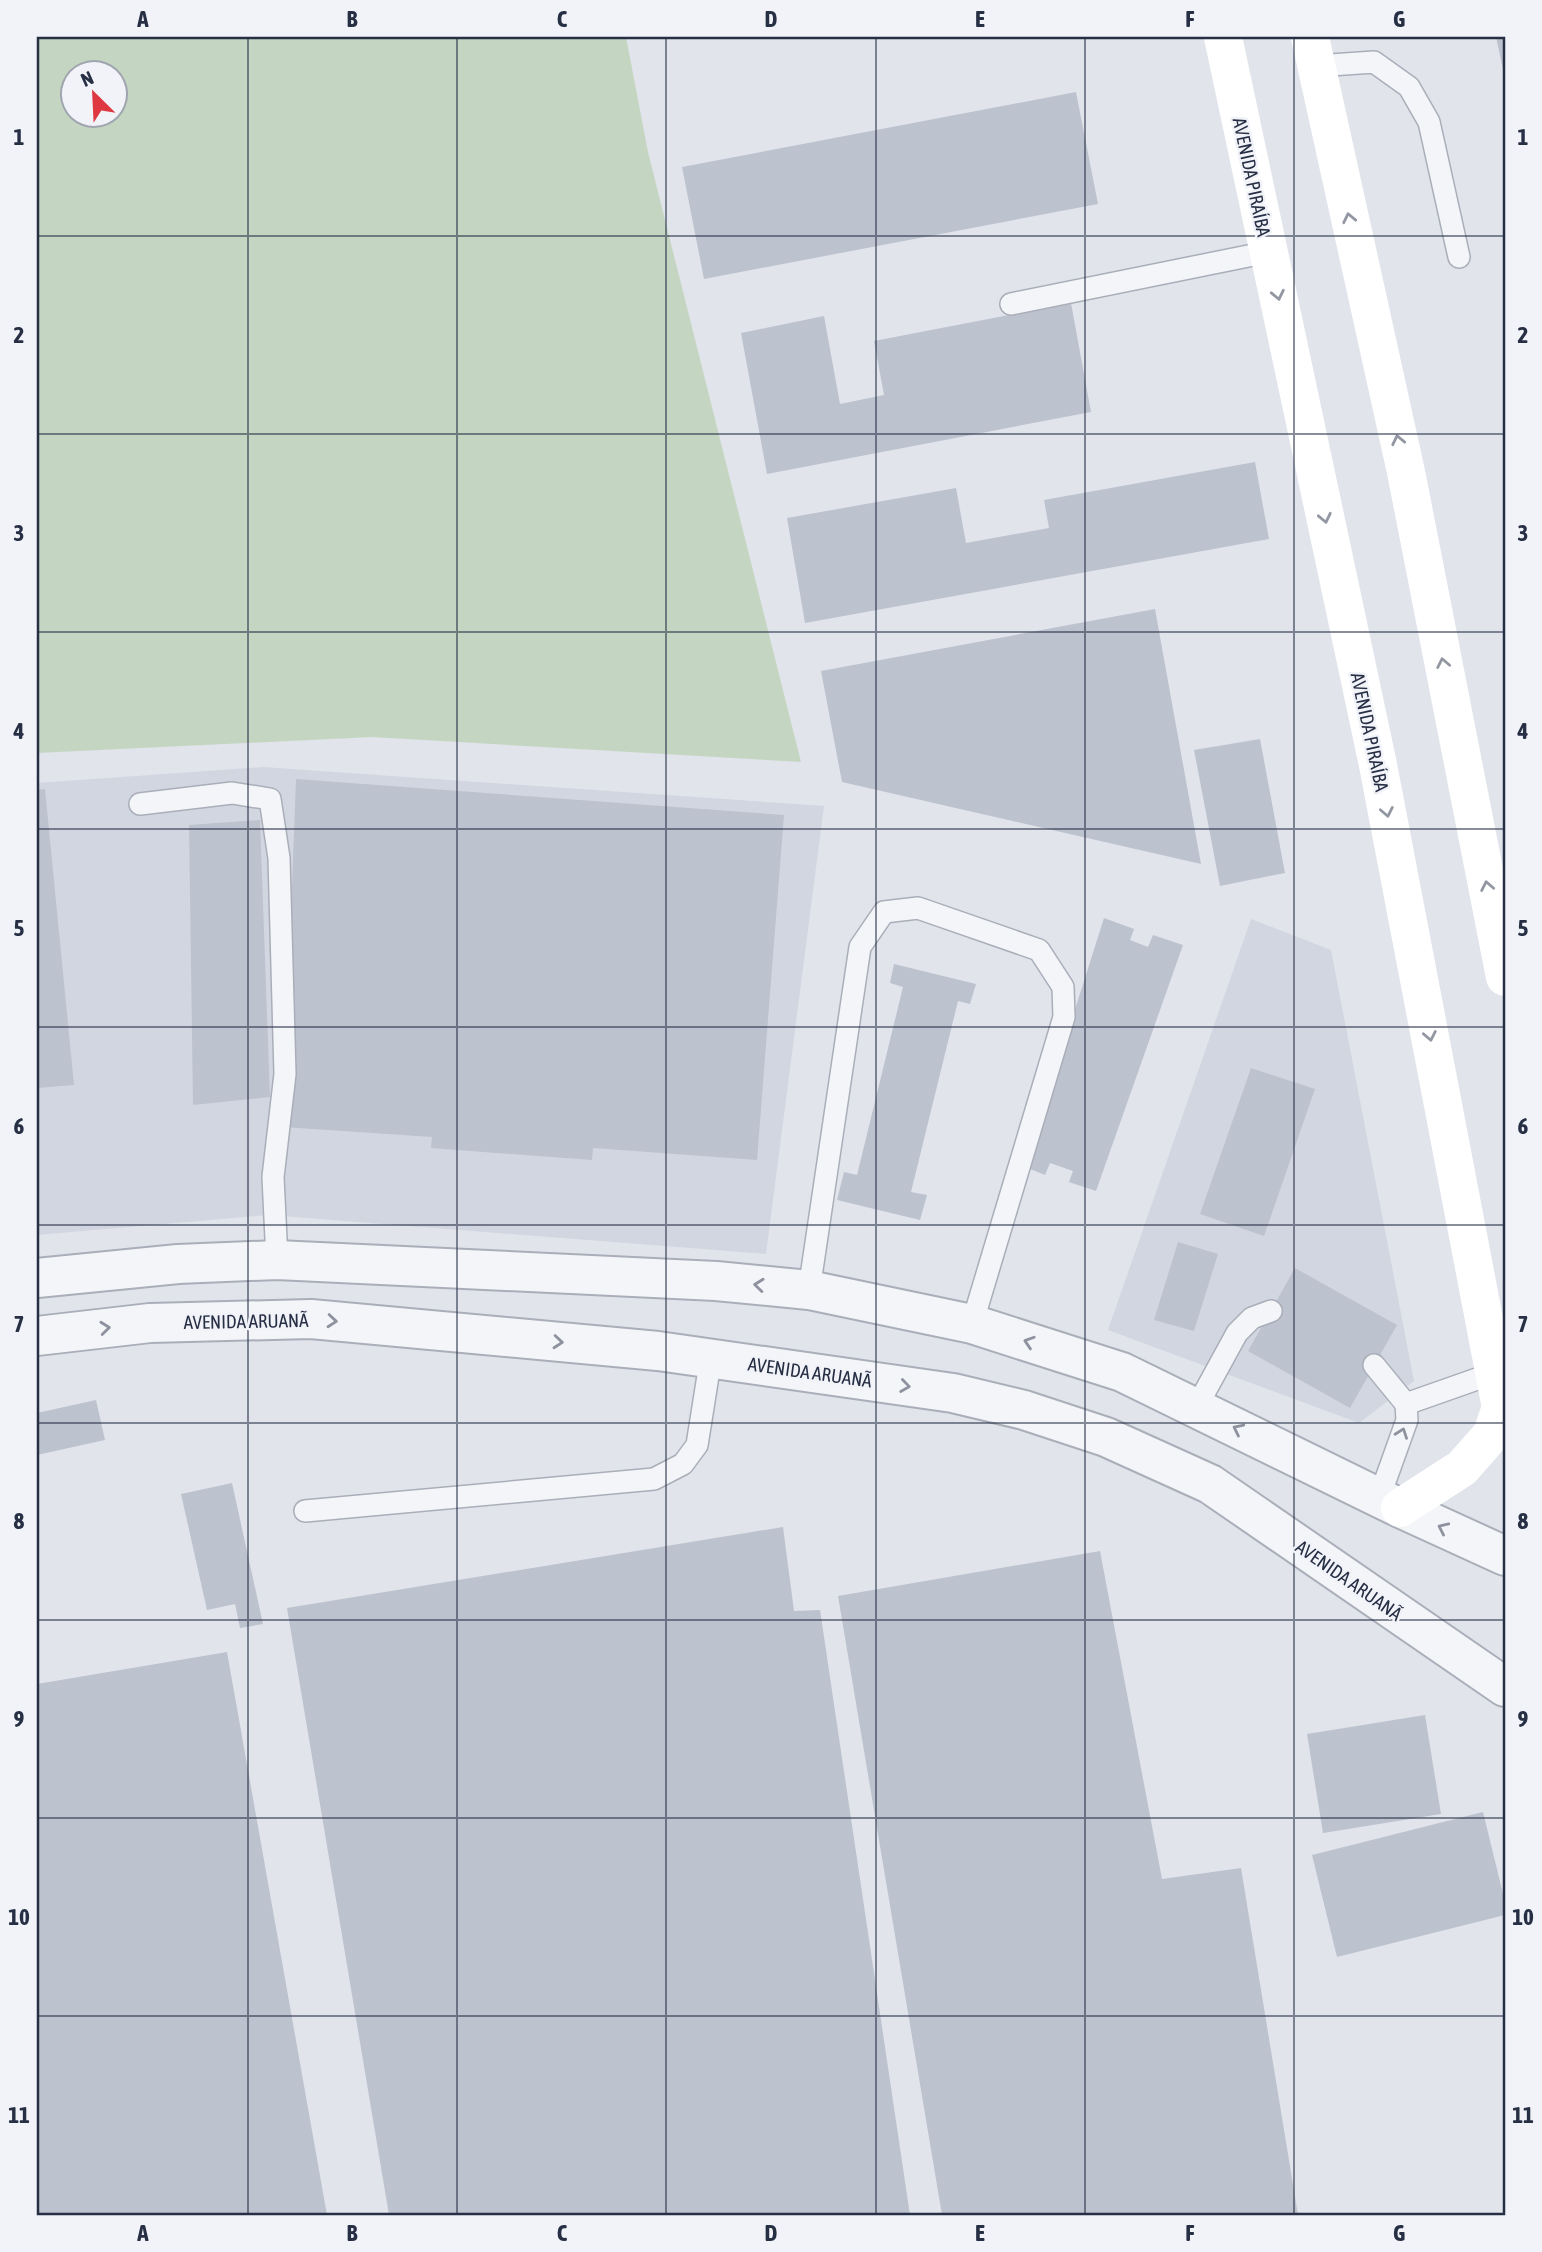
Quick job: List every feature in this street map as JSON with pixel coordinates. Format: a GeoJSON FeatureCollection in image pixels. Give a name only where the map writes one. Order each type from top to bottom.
{"type":"FeatureCollection","features":[{"type":"Feature","properties":{"kind":"main road","name":"AVENIDA PIRAÍBA"},"geometry":{"type":"LineString","coordinates":[[1223,37],[1378,765],[1500,1403]]}},
{"type":"Feature","properties":{"kind":"main road"},"geometry":{"type":"LineString","coordinates":[[1313,51],[1406,472],[1505,977]]}},
{"type":"Feature","properties":{"kind":"main road"},"geometry":{"type":"LineString","coordinates":[[1390,1503],[1462,1468],[1492,1434],[1500,1403]]}},
{"type":"Feature","properties":{"kind":"street"},"geometry":{"type":"LineString","coordinates":[[37,1278],[178,1264],[276,1260],[716,1281],[809,1290],[972,1324],[1122,1372],[1505,1556]]}},
{"type":"Feature","properties":{"kind":"street","name":"AVENIDA ARUANÃ"},"geometry":{"type":"LineString","coordinates":[[37,1336],[150,1323],[311,1319],[711,1357],[953,1392],[1024,1410],[1106,1437],[1210,1483],[1505,1686]]}},
{"type":"Feature","properties":{"kind":"lane"},"geometry":{"type":"LineString","coordinates":[[1313,51],[1374,62],[1409,87],[1429,122],[1459,257]]}},
{"type":"Feature","properties":{"kind":"lane"},"geometry":{"type":"LineString","coordinates":[[1011,304],[1268,252]]}},
{"type":"Feature","properties":{"kind":"lane"},"geometry":{"type":"LineString","coordinates":[[140,804],[232,793],[271,799],[279,858],[285,1074],[273,1177],[276,1260]]}},
{"type":"Feature","properties":{"kind":"lane"},"geometry":{"type":"LineString","coordinates":[[809,1290],[860,947],[884,912],[918,908],[1039,950],[1063,987],[1064,1017],[972,1324]]}},
{"type":"Feature","properties":{"kind":"lane"},"geometry":{"type":"LineString","coordinates":[[1196,1408],[1237,1332],[1252,1318],[1271,1311]]}},
{"type":"Feature","properties":{"kind":"lane"},"geometry":{"type":"LineString","coordinates":[[305,1511],[654,1479],[683,1464],[697,1445],[711,1357]]}},
{"type":"Feature","properties":{"kind":"lane"},"geometry":{"type":"LineString","coordinates":[[1374,1366],[1406,1404],[1407,1420],[1390,1503]]}},
{"type":"Feature","properties":{"kind":"lane"},"geometry":{"type":"LineString","coordinates":[[1406,1404],[1500,1403]]}},
{"type":"Feature","properties":{"kind":"shaded area"},"geometry":{"type":"Polygon","coordinates":[[[263,767],[824,806],[766,1254],[269,1215],[37,1235],[37,783],[263,767]]]}},
{"type":"Feature","properties":{"kind":"shaded area"},"geometry":{"type":"Polygon","coordinates":[[[1251,919],[1331,950],[1414,1381],[1359,1423],[1108,1330],[1251,919]]]}},
{"type":"Feature","properties":{"kind":"green space"},"geometry":{"type":"Polygon","coordinates":[[[37,37],[626,37],[648,152],[801,762],[372,737],[37,753],[37,37]]]}},
{"type":"Feature","properties":{"kind":"building"},"geometry":{"type":"Polygon","coordinates":[[[1496,37],[1505,37],[1505,74],[1504,74],[1496,37]]]}},
{"type":"Feature","properties":{"kind":"building"},"geometry":{"type":"Polygon","coordinates":[[[1076,92],[1098,204],[704,279],[682,167],[1076,92]]]}},
{"type":"Feature","properties":{"kind":"building"},"geometry":{"type":"Polygon","coordinates":[[[1071,303],[1091,412],[767,474],[741,333],[824,316],[840,404],[884,395],[874,341],[1071,303]]]}},
{"type":"Feature","properties":{"kind":"building"},"geometry":{"type":"Polygon","coordinates":[[[1255,462],[1269,539],[805,623],[787,518],[956,488],[966,543],[1049,528],[1044,500],[1255,462]]]}},
{"type":"Feature","properties":{"kind":"building"},"geometry":{"type":"Polygon","coordinates":[[[1155,609],[1201,864],[842,782],[821,671],[1155,609]]]}},
{"type":"Feature","properties":{"kind":"building"},"geometry":{"type":"Polygon","coordinates":[[[1260,739],[1285,873],[1220,886],[1194,750],[1260,739]]]}},
{"type":"Feature","properties":{"kind":"building"},"geometry":{"type":"Polygon","coordinates":[[[296,779],[784,815],[757,1160],[593,1148],[592,1160],[431,1148],[432,1137],[283,1127],[296,779]]]}},
{"type":"Feature","properties":{"kind":"building"},"geometry":{"type":"Polygon","coordinates":[[[45,789],[74,1085],[37,1088],[37,790],[45,789]]]}},
{"type":"Feature","properties":{"kind":"building"},"geometry":{"type":"Polygon","coordinates":[[[260,820],[270,1097],[193,1105],[189,825],[260,820]]]}},
{"type":"Feature","properties":{"kind":"building"},"geometry":{"type":"Polygon","coordinates":[[[1104,918],[1134,929],[1130,940],[1148,947],[1153,935],[1183,945],[1096,1191],[1069,1182],[1073,1171],[1050,1163],[1045,1175],[1025,1167],[1104,918]]]}},
{"type":"Feature","properties":{"kind":"building"},"geometry":{"type":"Polygon","coordinates":[[[894,964],[976,984],[970,1004],[958,1001],[911,1192],[927,1195],[920,1220],[837,1200],[844,1172],[857,1175],[903,987],[890,983],[894,964]]]}},
{"type":"Feature","properties":{"kind":"building"},"geometry":{"type":"Polygon","coordinates":[[[1251,1068],[1315,1089],[1264,1236],[1200,1214],[1251,1068]]]}},
{"type":"Feature","properties":{"kind":"building"},"geometry":{"type":"Polygon","coordinates":[[[1178,1242],[1218,1254],[1194,1331],[1154,1320],[1178,1242]]]}},
{"type":"Feature","properties":{"kind":"building"},"geometry":{"type":"Polygon","coordinates":[[[1295,1268],[1397,1325],[1350,1408],[1248,1351],[1295,1268]]]}},
{"type":"Feature","properties":{"kind":"building"},"geometry":{"type":"Polygon","coordinates":[[[96,1400],[105,1440],[37,1455],[37,1413],[96,1400]]]}},
{"type":"Feature","properties":{"kind":"building"},"geometry":{"type":"Polygon","coordinates":[[[232,1483],[263,1624],[240,1628],[235,1604],[207,1610],[181,1494],[232,1483]]]}},
{"type":"Feature","properties":{"kind":"building"},"geometry":{"type":"Polygon","coordinates":[[[783,1527],[794,1611],[820,1610],[910,2215],[389,2215],[287,1608],[783,1527]]]}},
{"type":"Feature","properties":{"kind":"building"},"geometry":{"type":"Polygon","coordinates":[[[1100,1551],[1162,1879],[1241,1868],[1298,2215],[942,2215],[838,1596],[1100,1551]]]}},
{"type":"Feature","properties":{"kind":"building"},"geometry":{"type":"Polygon","coordinates":[[[227,1652],[327,2215],[37,2215],[37,1684],[227,1652]]]}},
{"type":"Feature","properties":{"kind":"building"},"geometry":{"type":"Polygon","coordinates":[[[1425,1715],[1441,1814],[1323,1833],[1307,1734],[1425,1715]]]}},
{"type":"Feature","properties":{"kind":"building"},"geometry":{"type":"Polygon","coordinates":[[[1483,1812],[1505,1902],[1505,1915],[1337,1957],[1312,1855],[1483,1812]]]}}]}
